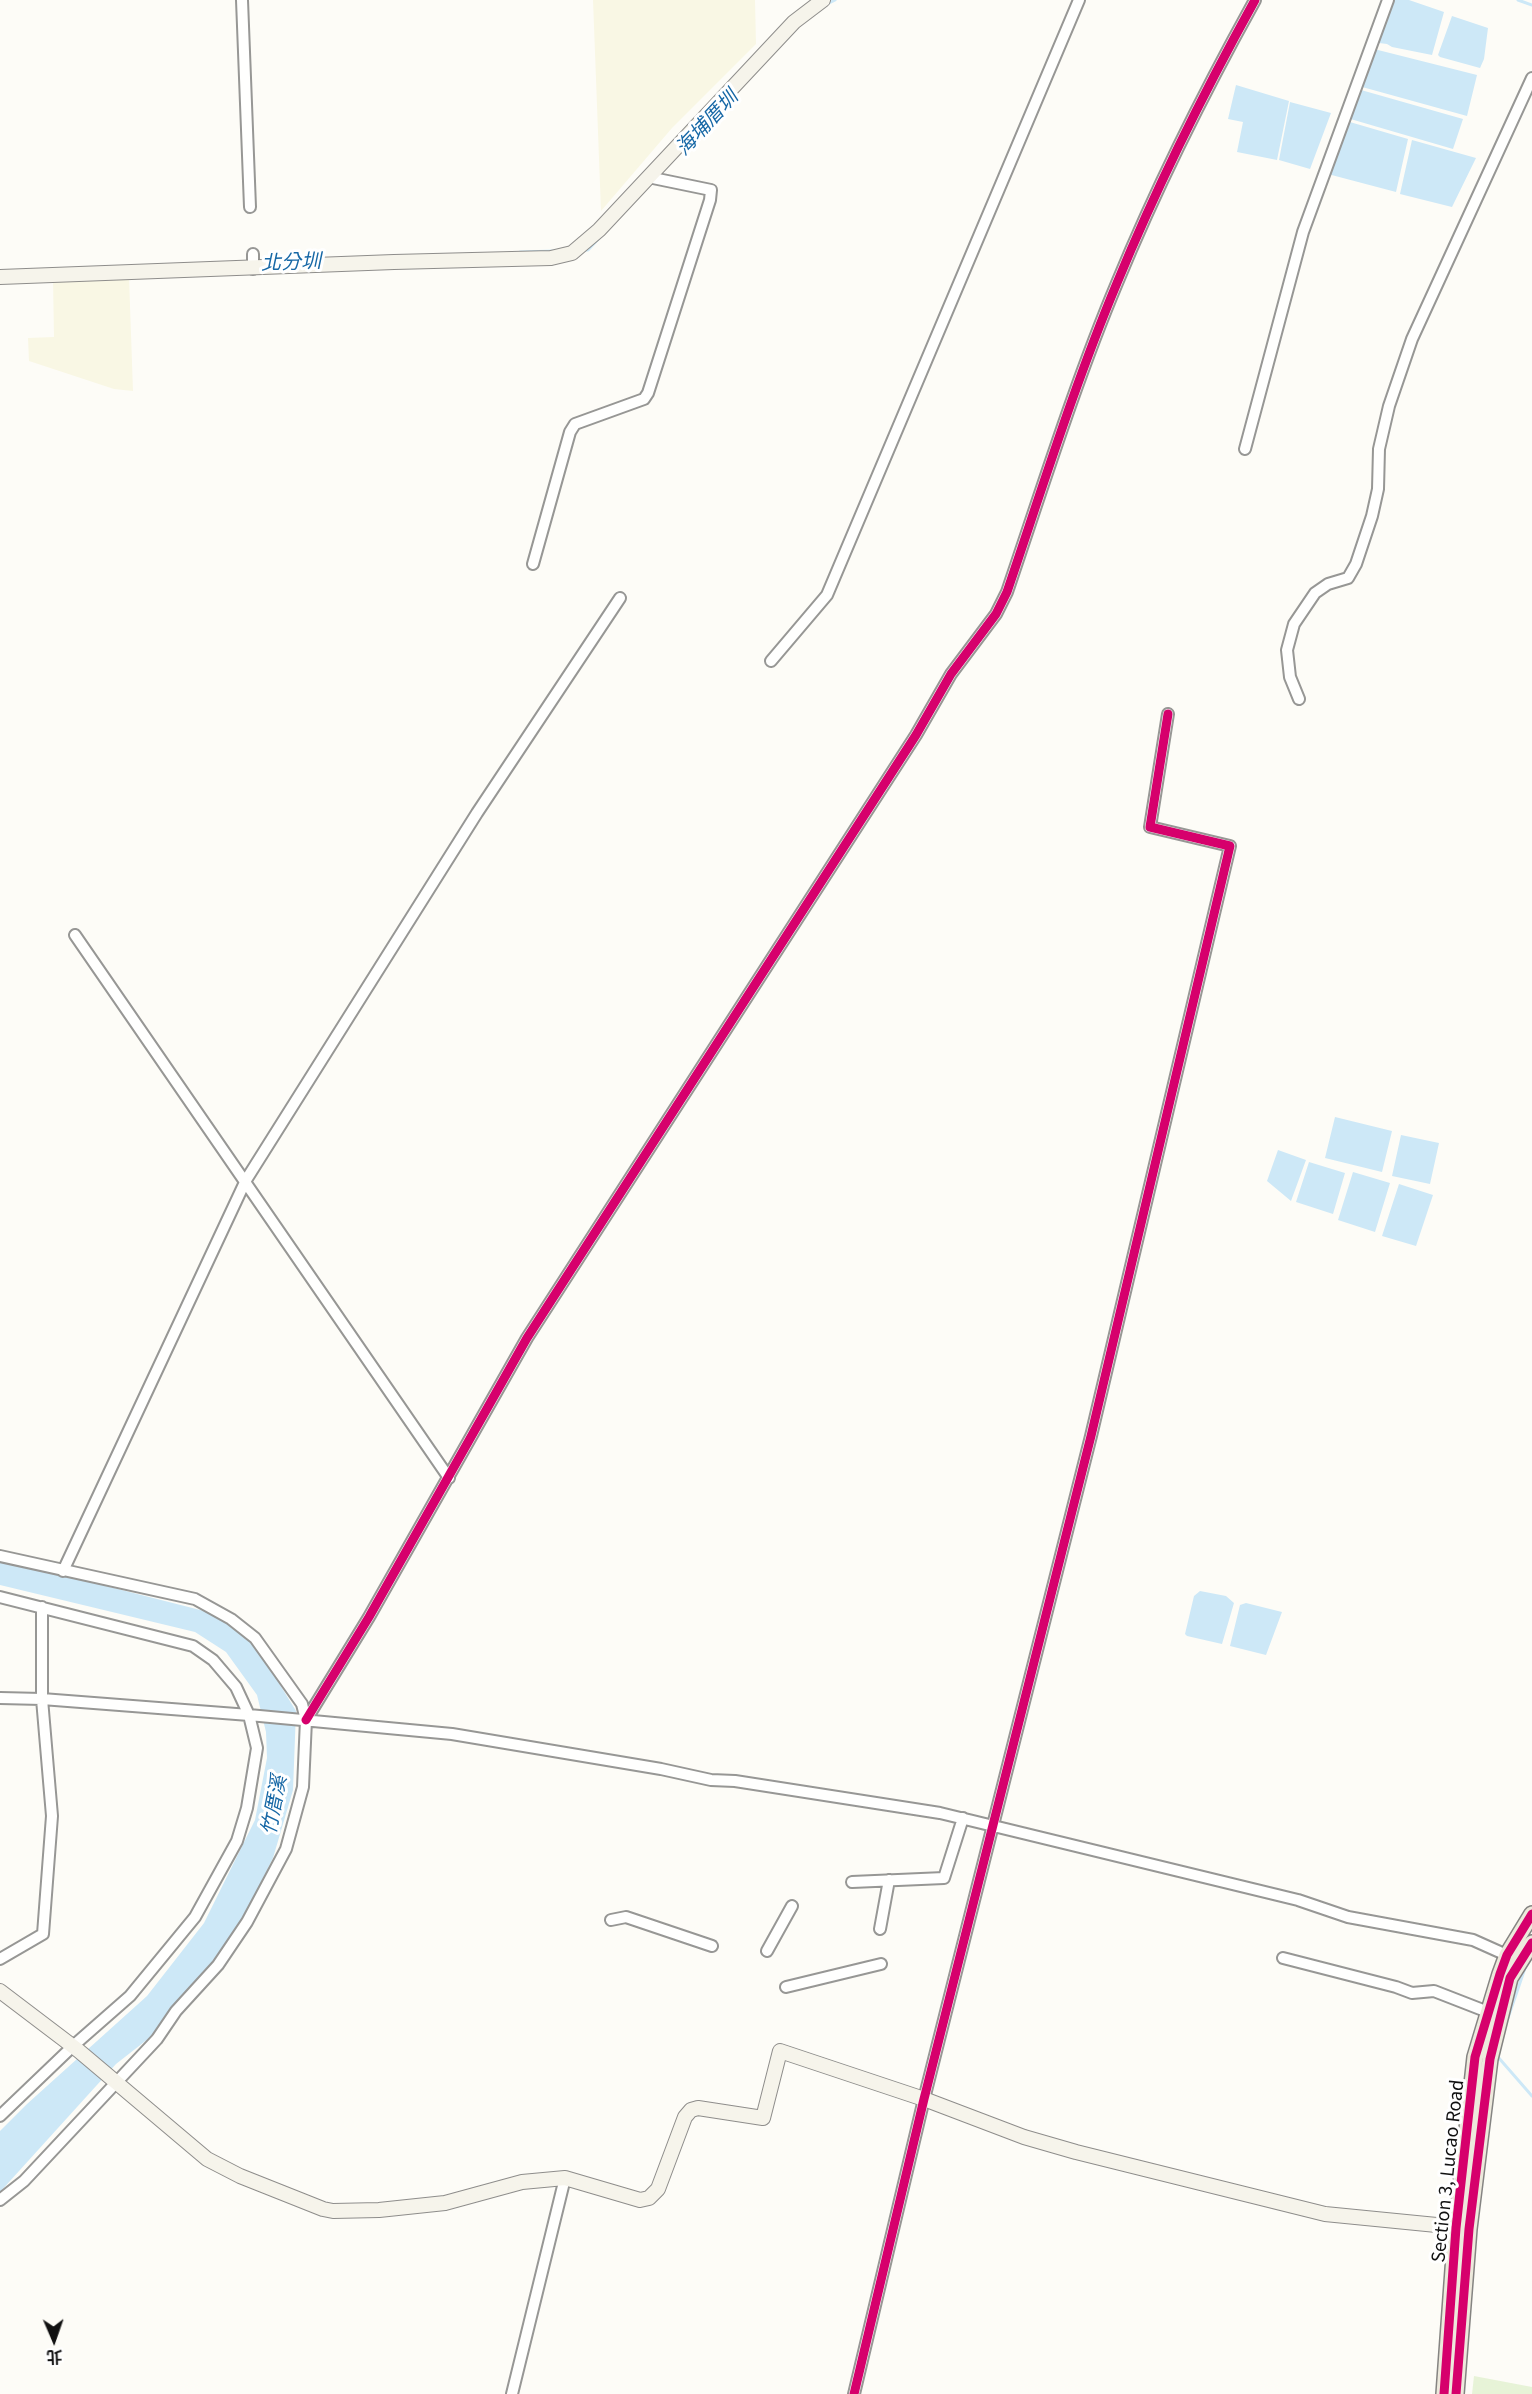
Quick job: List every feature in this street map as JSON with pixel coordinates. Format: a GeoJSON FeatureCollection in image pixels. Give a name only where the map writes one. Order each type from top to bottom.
{"type":"FeatureCollection","features":[{"type":"Feature","properties":{"kind":"main road"},"geometry":{"type":"LineString","coordinates":[[1514,1958],[1532,1914]]}},
{"type":"Feature","properties":{"kind":"main road"},"geometry":{"type":"LineString","coordinates":[[1514,1958],[1532,1943]]}},
{"type":"Feature","properties":{"kind":"main road","name":"Section 3, Lucao Road"},"geometry":{"type":"LineString","coordinates":[[1456,2394],[1463,2228],[1475,2057],[1488,2012],[1514,1958]]}},
{"type":"Feature","properties":{"kind":"main road","name":"Section 3, Lucao Road"},"geometry":{"type":"LineString","coordinates":[[1444,2394],[1463,2228],[1490,2059],[1514,1958]]}},
{"type":"Feature","properties":{"kind":"street"},"geometry":{"type":"LineString","coordinates":[[242,0],[250,207]]}},
{"type":"Feature","properties":{"kind":"street"},"geometry":{"type":"LineString","coordinates":[[0,277],[551,258],[572,253],[599,230],[794,22],[823,0]]}},
{"type":"Feature","properties":{"kind":"street"},"geometry":{"type":"LineString","coordinates":[[771,661],[827,594],[1079,0]]}},
{"type":"Feature","properties":{"kind":"street"},"geometry":{"type":"LineString","coordinates":[[306,1720],[369,1617],[527,1338],[916,735],[951,674],[996,614],[1007,592],[1070,408],[1116,284],[1179,146],[1255,0]]}},
{"type":"Feature","properties":{"kind":"street"},"geometry":{"type":"LineString","coordinates":[[1245,449],[1303,232],[1388,0]]}},
{"type":"Feature","properties":{"kind":"street"},"geometry":{"type":"LineString","coordinates":[[1299,699],[1290,677],[1287,650],[1294,624],[1315,593],[1328,584],[1348,578],[1356,564],[1378,489],[1379,449],[1389,406],[1412,339],[1532,78]]}},
{"type":"Feature","properties":{"kind":"street"},"geometry":{"type":"LineString","coordinates":[[533,564],[570,432],[575,424],[644,399],[648,393],[710,200],[711,190],[648,177]]}},
{"type":"Feature","properties":{"kind":"street"},"geometry":{"type":"LineString","coordinates":[[253,254],[254,269]]}},
{"type":"Feature","properties":{"kind":"street"},"geometry":{"type":"LineString","coordinates":[[63,1571],[246,1180],[477,813],[620,598]]}},
{"type":"Feature","properties":{"kind":"street"},"geometry":{"type":"LineString","coordinates":[[854,2394],[924,2098],[1091,1436],[1230,846],[1150,827],[1168,714]]}},
{"type":"Feature","properties":{"kind":"street"},"geometry":{"type":"LineString","coordinates":[[75,935],[246,1180],[449,1478]]}},
{"type":"Feature","properties":{"kind":"street"},"geometry":{"type":"LineString","coordinates":[[0,1556],[195,1599],[231,1619],[255,1638],[302,1704],[306,1720],[303,1786],[286,1849],[247,1922],[218,1965],[176,2012],[157,2039],[24,2181],[0,2200]]}},
{"type":"Feature","properties":{"kind":"street"},"geometry":{"type":"LineString","coordinates":[[0,1597],[193,1646],[213,1660],[231,1678],[242,1696],[257,1748],[247,1808],[237,1841],[195,1917],[130,1996],[0,2116]]}},
{"type":"Feature","properties":{"kind":"street"},"geometry":{"type":"LineString","coordinates":[[0,1959],[43,1934],[52,1816],[42,1699],[42,1607]]}},
{"type":"Feature","properties":{"kind":"street"},"geometry":{"type":"LineString","coordinates":[[0,1698],[42,1699],[249,1715],[452,1734],[661,1769],[711,1780],[746,1783],[963,1818],[1298,1900],[1348,1917],[1473,1940],[1514,1958]]}},
{"type":"Feature","properties":{"kind":"street"},"geometry":{"type":"LineString","coordinates":[[852,1882],[944,1878],[963,1818]]}},
{"type":"Feature","properties":{"kind":"street"},"geometry":{"type":"LineString","coordinates":[[880,1929],[890,1880]]}},
{"type":"Feature","properties":{"kind":"street"},"geometry":{"type":"LineString","coordinates":[[767,1951],[792,1906]]}},
{"type":"Feature","properties":{"kind":"street"},"geometry":{"type":"LineString","coordinates":[[611,1920],[626,1917],[712,1946]]}},
{"type":"Feature","properties":{"kind":"street"},"geometry":{"type":"LineString","coordinates":[[1282,1958],[1412,1993],[1434,1991],[1488,2012]]}},
{"type":"Feature","properties":{"kind":"street"},"geometry":{"type":"LineString","coordinates":[[786,1987],[881,1964]]}},
{"type":"Feature","properties":{"kind":"street"},"geometry":{"type":"LineString","coordinates":[[0,1991],[76,2048],[207,2159],[240,2176],[333,2211],[379,2210],[445,2203],[522,2182],[565,2178],[640,2200],[649,2198],[658,2188],[685,2117],[691,2110],[698,2108],[762,2118],[780,2051],[924,2098],[1024,2137],[1076,2152],[1325,2214],[1463,2228]]}},
{"type":"Feature","properties":{"kind":"street"},"geometry":{"type":"LineString","coordinates":[[512,2394],[565,2178]]}},
{"type":"Feature","properties":{"kind":"shaded area"},"geometry":{"type":"Polygon","coordinates":[[[593,0],[755,0],[756,44],[672,128],[601,211],[593,0]]]}},
{"type":"Feature","properties":{"kind":"shaded area"},"geometry":{"type":"Polygon","coordinates":[[[129,277],[133,391],[114,389],[29,361],[28,338],[54,337],[53,279],[129,277]]]}},
{"type":"Feature","properties":{"kind":"green space"},"geometry":{"type":"Polygon","coordinates":[[[1474,2376],[1532,2387],[1532,2394],[1472,2394],[1474,2376]]]}},
{"type":"Feature","properties":{"kind":"water"},"geometry":{"type":"Polygon","coordinates":[[[1386,0],[1409,0],[1444,12],[1432,55],[1371,42],[1386,0]]]}},
{"type":"Feature","properties":{"kind":"water"},"geometry":{"type":"Polygon","coordinates":[[[1452,16],[1488,28],[1484,59],[1480,68],[1438,55],[1452,16]]]}},
{"type":"Feature","properties":{"kind":"water"},"geometry":{"type":"Polygon","coordinates":[[[1367,49],[1477,75],[1467,116],[1355,85],[1367,49]]]}},
{"type":"Feature","properties":{"kind":"water"},"geometry":{"type":"Polygon","coordinates":[[[1236,85],[1289,101],[1277,160],[1237,152],[1243,122],[1228,119],[1236,85]]]}},
{"type":"Feature","properties":{"kind":"water"},"geometry":{"type":"Polygon","coordinates":[[[1354,88],[1463,119],[1453,149],[1347,118],[1354,88]]]}},
{"type":"Feature","properties":{"kind":"water"},"geometry":{"type":"Polygon","coordinates":[[[1290,102],[1331,113],[1310,169],[1279,160],[1290,102]]]}},
{"type":"Feature","properties":{"kind":"water"},"geometry":{"type":"Polygon","coordinates":[[[1343,120],[1408,139],[1396,192],[1324,173],[1343,120]]]}},
{"type":"Feature","properties":{"kind":"water"},"geometry":{"type":"Polygon","coordinates":[[[1412,140],[1476,158],[1452,207],[1400,194],[1412,140]]]}},
{"type":"Feature","properties":{"kind":"water"},"geometry":{"type":"Polygon","coordinates":[[[1335,1117],[1392,1131],[1382,1172],[1325,1158],[1335,1117]]]}},
{"type":"Feature","properties":{"kind":"water"},"geometry":{"type":"Polygon","coordinates":[[[1401,1135],[1439,1143],[1430,1184],[1392,1176],[1401,1135]]]}},
{"type":"Feature","properties":{"kind":"water"},"geometry":{"type":"Polygon","coordinates":[[[1278,1150],[1306,1160],[1291,1201],[1267,1181],[1278,1150]]]}},
{"type":"Feature","properties":{"kind":"water"},"geometry":{"type":"Polygon","coordinates":[[[1309,1162],[1345,1173],[1333,1214],[1296,1202],[1309,1162]]]}},
{"type":"Feature","properties":{"kind":"water"},"geometry":{"type":"Polygon","coordinates":[[[1353,1172],[1390,1183],[1375,1232],[1338,1220],[1353,1172]]]}},
{"type":"Feature","properties":{"kind":"water"},"geometry":{"type":"Polygon","coordinates":[[[1399,1184],[1433,1195],[1416,1246],[1382,1236],[1399,1184]]]}},
{"type":"Feature","properties":{"kind":"water","name":"竹厝溪"},"geometry":{"type":"Polygon","coordinates":[[[0,1559],[212,1613],[254,1642],[296,1711],[293,1790],[273,1858],[237,1932],[162,2028],[116,2064],[0,2192],[0,2131],[147,1996],[204,1923],[255,1820],[267,1758],[266,1732],[257,1695],[226,1652],[195,1632],[0,1585],[0,1559]]]}},
{"type":"Feature","properties":{"kind":"water"},"geometry":{"type":"Polygon","coordinates":[[[1200,1591],[1226,1596],[1234,1603],[1222,1644],[1185,1634],[1194,1596],[1200,1591]]]}},
{"type":"Feature","properties":{"kind":"water"},"geometry":{"type":"Polygon","coordinates":[[[1246,1603],[1282,1612],[1266,1655],[1230,1646],[1240,1605],[1246,1603]]]}},
{"type":"Feature","properties":{"kind":"waterway","name":"海埔厝圳"},"geometry":{"type":"LineString","coordinates":[[827,4],[835,0]]}},
{"type":"Feature","properties":{"kind":"waterway","name":"海埔厝圳"},"geometry":{"type":"LineString","coordinates":[[1518,0],[1532,5]]}},
{"type":"Feature","properties":{"kind":"waterway","name":"海埔厝圳"},"geometry":{"type":"LineString","coordinates":[[583,250],[588,250],[601,236]]}},
{"type":"Feature","properties":{"kind":"waterway","name":"北分圳"},"geometry":{"type":"LineString","coordinates":[[520,252],[556,251]]}},
{"type":"Feature","properties":{"kind":"waterway"},"geometry":{"type":"LineString","coordinates":[[1508,2018],[1525,1968]]}},
{"type":"Feature","properties":{"kind":"waterway"},"geometry":{"type":"LineString","coordinates":[[1498,2057],[1532,2096]]}},
{"type":"Feature","properties":{"kind":"cycle path"},"geometry":{"type":"LineString","coordinates":[[306,1720],[369,1617],[527,1338],[916,735],[951,674],[996,614],[1007,592],[1073,398],[1117,283],[1182,140],[1255,0]]}},
{"type":"Feature","properties":{"kind":"cycle path"},"geometry":{"type":"LineString","coordinates":[[854,2394],[924,2099],[1091,1436],[1230,846],[1150,827],[1168,714]]}},
{"type":"Feature","properties":{"kind":"cycle path"},"geometry":{"type":"LineString","coordinates":[[1444,2394],[1456,2228],[1475,2057],[1507,1955],[1532,1914]]}},
{"type":"Feature","properties":{"kind":"cycle path"},"geometry":{"type":"LineString","coordinates":[[1456,2394],[1469,2229],[1490,2059],[1510,1978],[1532,1943]]}}]}
